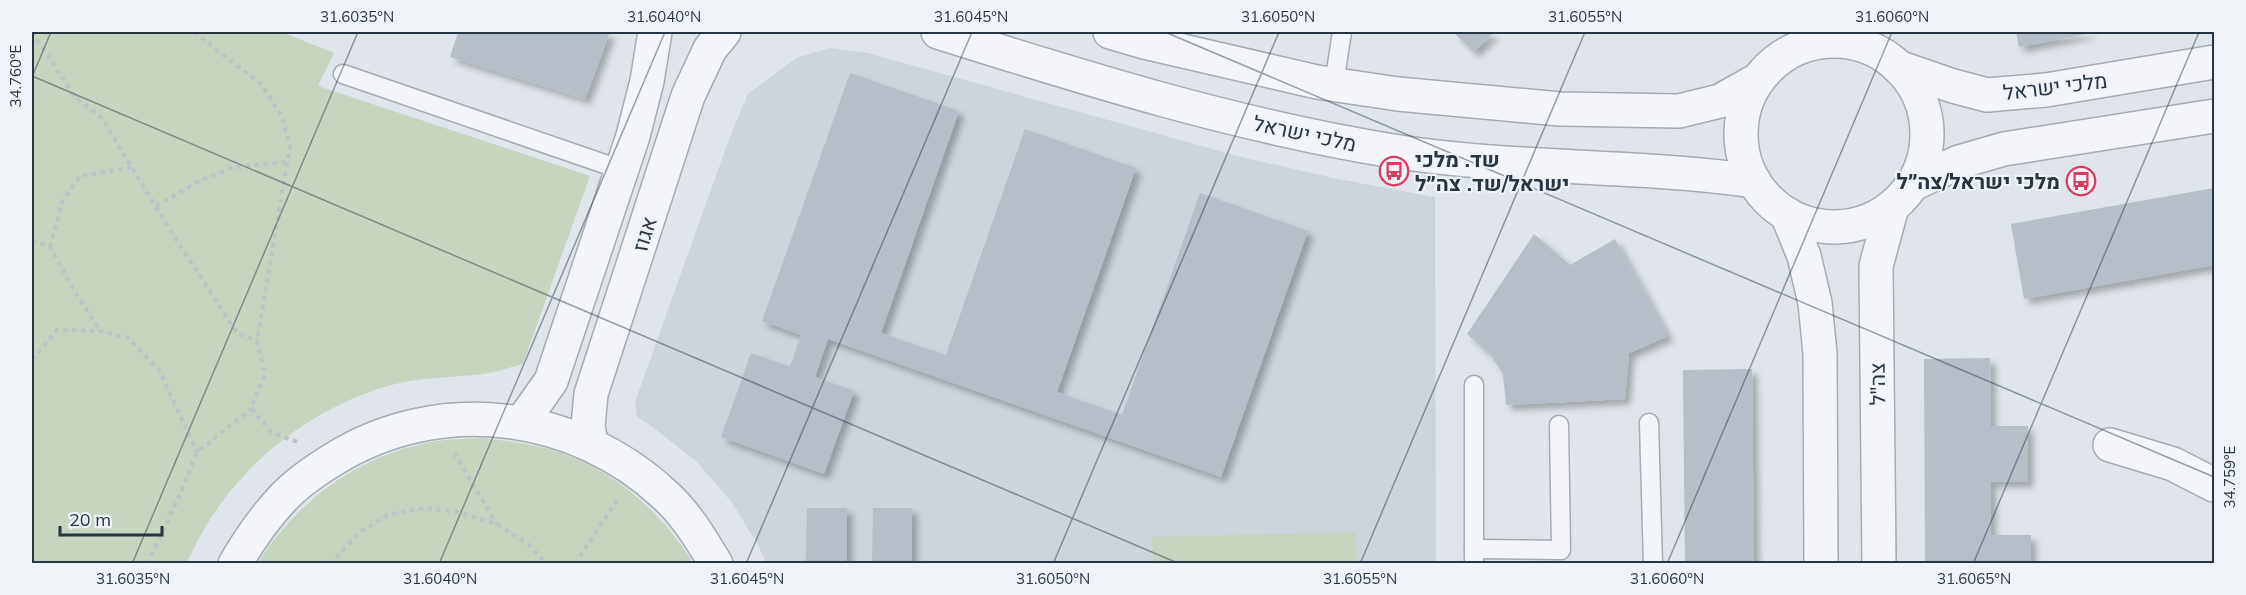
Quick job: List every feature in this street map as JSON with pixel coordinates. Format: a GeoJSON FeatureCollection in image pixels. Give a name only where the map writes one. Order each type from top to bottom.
{"type":"FeatureCollection","features":[{"type":"Feature","properties":{"kind":"street","name":"אגוז"},"geometry":{"type":"LineString","coordinates":[[522,422],[551,381],[622,170],[648,81],[655,32]]}},
{"type":"Feature","properties":{"kind":"street","name":"אגוז"},"geometry":{"type":"LineString","coordinates":[[591,444],[588,426],[591,394],[688,96],[710,49],[724,32]]}},
{"type":"Feature","properties":{"kind":"street","name":"מלכי ישראל"},"geometry":{"type":"LineString","coordinates":[[938,32],[1256,124],[1384,149],[1494,162],[1676,171],[1754,181]]}},
{"type":"Feature","properties":{"kind":"street"},"geometry":{"type":"LineString","coordinates":[[1110,32],[1334,84],[1466,102],[1560,109],[1679,111],[1720,101],[1768,70],[1793,50],[1831,41],[1851,42],[1889,52],[1912,83],[1921,102],[1926,123],[1926,145],[1921,166],[1902,196]]}},
{"type":"Feature","properties":{"kind":"street"},"geometry":{"type":"LineString","coordinates":[[1791,32],[1749,97],[1743,118],[1741,140],[1745,161],[1754,181],[1768,200],[1787,214],[1812,225],[1840,227],[1867,220],[1959,162],[2004,149],[2214,116]]}},
{"type":"Feature","properties":{"kind":"street","name":"מלכי ישראל"},"geometry":{"type":"LineString","coordinates":[[1889,52],[1953,87],[1987,95],[2046,90],[2214,62]]}},
{"type":"Feature","properties":{"kind":"street","name":"צה\"ל"},"geometry":{"type":"LineString","coordinates":[[1879,564],[1876,266],[1902,196]]}},
{"type":"Feature","properties":{"kind":"street"},"geometry":{"type":"LineString","coordinates":[[1787,214],[1804,256],[1815,303],[1820,353],[1821,564]]}},
{"type":"Feature","properties":{"kind":"street"},"geometry":{"type":"LineString","coordinates":[[235,564],[252,535],[284,497],[318,469],[353,447],[397,430],[435,422],[483,418],[522,422],[558,431],[591,444],[624,462],[666,495],[696,531],[716,564]]}},
{"type":"Feature","properties":{"kind":"street"},"geometry":{"type":"LineString","coordinates":[[2110,445],[2173,464],[2214,485]]}},
{"type":"Feature","properties":{"kind":"lane"},"geometry":{"type":"LineString","coordinates":[[1334,84],[1342,32]]}},
{"type":"Feature","properties":{"kind":"lane"},"geometry":{"type":"LineString","coordinates":[[343,74],[622,170]]}},
{"type":"Feature","properties":{"kind":"lane"},"geometry":{"type":"LineString","coordinates":[[1474,385],[1474,556],[1561,550],[1558,425]]}},
{"type":"Feature","properties":{"kind":"lane"},"geometry":{"type":"LineString","coordinates":[[1649,423],[1653,564]]}},
{"type":"Feature","properties":{"kind":"path"},"geometry":{"type":"LineString","coordinates":[[32,32],[75,97],[102,118],[237,333],[257,341]]}},
{"type":"Feature","properties":{"kind":"path"},"geometry":{"type":"LineString","coordinates":[[147,564],[182,490],[196,452],[251,408],[266,374],[257,341],[290,146],[282,117],[262,85],[194,32]]}},
{"type":"Feature","properties":{"kind":"path"},"geometry":{"type":"LineString","coordinates":[[156,206],[198,181],[234,167],[288,162]]}},
{"type":"Feature","properties":{"kind":"path"},"geometry":{"type":"LineString","coordinates":[[50,247],[62,202],[80,176],[133,167]]}},
{"type":"Feature","properties":{"kind":"path"},"geometry":{"type":"LineString","coordinates":[[32,240],[50,247],[100,331]]}},
{"type":"Feature","properties":{"kind":"path"},"geometry":{"type":"LineString","coordinates":[[32,359],[57,330],[100,331],[128,338],[159,370],[196,452]]}},
{"type":"Feature","properties":{"kind":"path"},"geometry":{"type":"LineString","coordinates":[[251,408],[272,433],[301,443],[318,469]]}},
{"type":"Feature","properties":{"kind":"path"},"geometry":{"type":"LineString","coordinates":[[435,422],[497,524]]}},
{"type":"Feature","properties":{"kind":"path"},"geometry":{"type":"LineString","coordinates":[[575,564],[636,472]]}},
{"type":"Feature","properties":{"kind":"path"},"geometry":{"type":"LineString","coordinates":[[330,564],[360,532],[390,514],[426,508],[458,512],[497,524],[529,544],[547,564]]}},
{"type":"Feature","properties":{"kind":"path"},"geometry":{"type":"LineString","coordinates":[[443,564],[461,564]]}},
{"type":"Feature","properties":{"kind":"shaded area"},"geometry":{"type":"Polygon","coordinates":[[[830,48],[868,53],[1241,157],[1343,180],[1435,197],[1436,563],[766,563],[733,504],[697,462],[637,417],[635,402],[731,134],[748,94],[796,58],[830,48]]]}},
{"type":"Feature","properties":{"kind":"green space"},"geometry":{"type":"Polygon","coordinates":[[[32,32],[282,32],[334,53],[318,86],[590,176],[523,364],[483,374],[396,384],[352,399],[321,414],[266,454],[242,478],[220,504],[187,563],[32,563],[32,32]]]}},
{"type":"Feature","properties":{"kind":"green space"},"geometry":{"type":"Polygon","coordinates":[[[483,438],[518,442],[552,450],[595,468],[615,480],[650,509],[666,526],[693,563],[258,563],[274,540],[312,499],[334,482],[358,468],[409,447],[437,441],[483,438]]]}},
{"type":"Feature","properties":{"kind":"green space"},"geometry":{"type":"Polygon","coordinates":[[[1356,532],[1357,563],[1153,563],[1152,537],[1356,532]]]}},
{"type":"Feature","properties":{"kind":"building"},"geometry":{"type":"Polygon","coordinates":[[[458,32],[610,32],[585,99],[450,57],[458,32]]]}},
{"type":"Feature","properties":{"kind":"building"},"geometry":{"type":"Polygon","coordinates":[[[1453,32],[1494,32],[1474,52],[1453,32]]]}},
{"type":"Feature","properties":{"kind":"building"},"geometry":{"type":"Polygon","coordinates":[[[2016,32],[2091,32],[2091,33],[2019,47],[2016,32]]]}},
{"type":"Feature","properties":{"kind":"building"},"geometry":{"type":"Polygon","coordinates":[[[850,73],[959,111],[881,333],[946,355],[1025,129],[1136,168],[1057,392],[1122,415],[1200,193],[1308,231],[1221,477],[828,339],[815,377],[854,391],[824,474],[721,437],[751,353],[790,367],[801,335],[762,321],[850,73]]]}},
{"type":"Feature","properties":{"kind":"building"},"geometry":{"type":"Polygon","coordinates":[[[2214,188],[2214,265],[2024,299],[2011,224],[2214,188]]]}},
{"type":"Feature","properties":{"kind":"building"},"geometry":{"type":"Polygon","coordinates":[[[1534,234],[1570,265],[1615,239],[1668,336],[1629,353],[1625,399],[1506,405],[1503,374],[1491,355],[1467,334],[1534,234]]]}},
{"type":"Feature","properties":{"kind":"building"},"geometry":{"type":"Polygon","coordinates":[[[1990,358],[1991,426],[2028,426],[2028,482],[1991,482],[1991,535],[2031,535],[2031,564],[1925,564],[1924,359],[1990,358]]]}},
{"type":"Feature","properties":{"kind":"building"},"geometry":{"type":"Polygon","coordinates":[[[1752,369],[1754,564],[1685,564],[1683,370],[1752,369]]]}},
{"type":"Feature","properties":{"kind":"building"},"geometry":{"type":"Polygon","coordinates":[[[807,508],[847,508],[847,564],[806,564],[807,508]]]}},
{"type":"Feature","properties":{"kind":"building"},"geometry":{"type":"Polygon","coordinates":[[[873,508],[912,508],[912,564],[872,564],[873,508]]]}},
{"type":"Feature","properties":{"kind":"place","name":"שד. מלכי ישראל/שד. צה״ל"},"geometry":{"type":"Point","coordinates":[1394,171]}},
{"type":"Feature","properties":{"kind":"place","name":"מלכי ישראל/צה״ל"},"geometry":{"type":"Point","coordinates":[2081,181]}}]}
